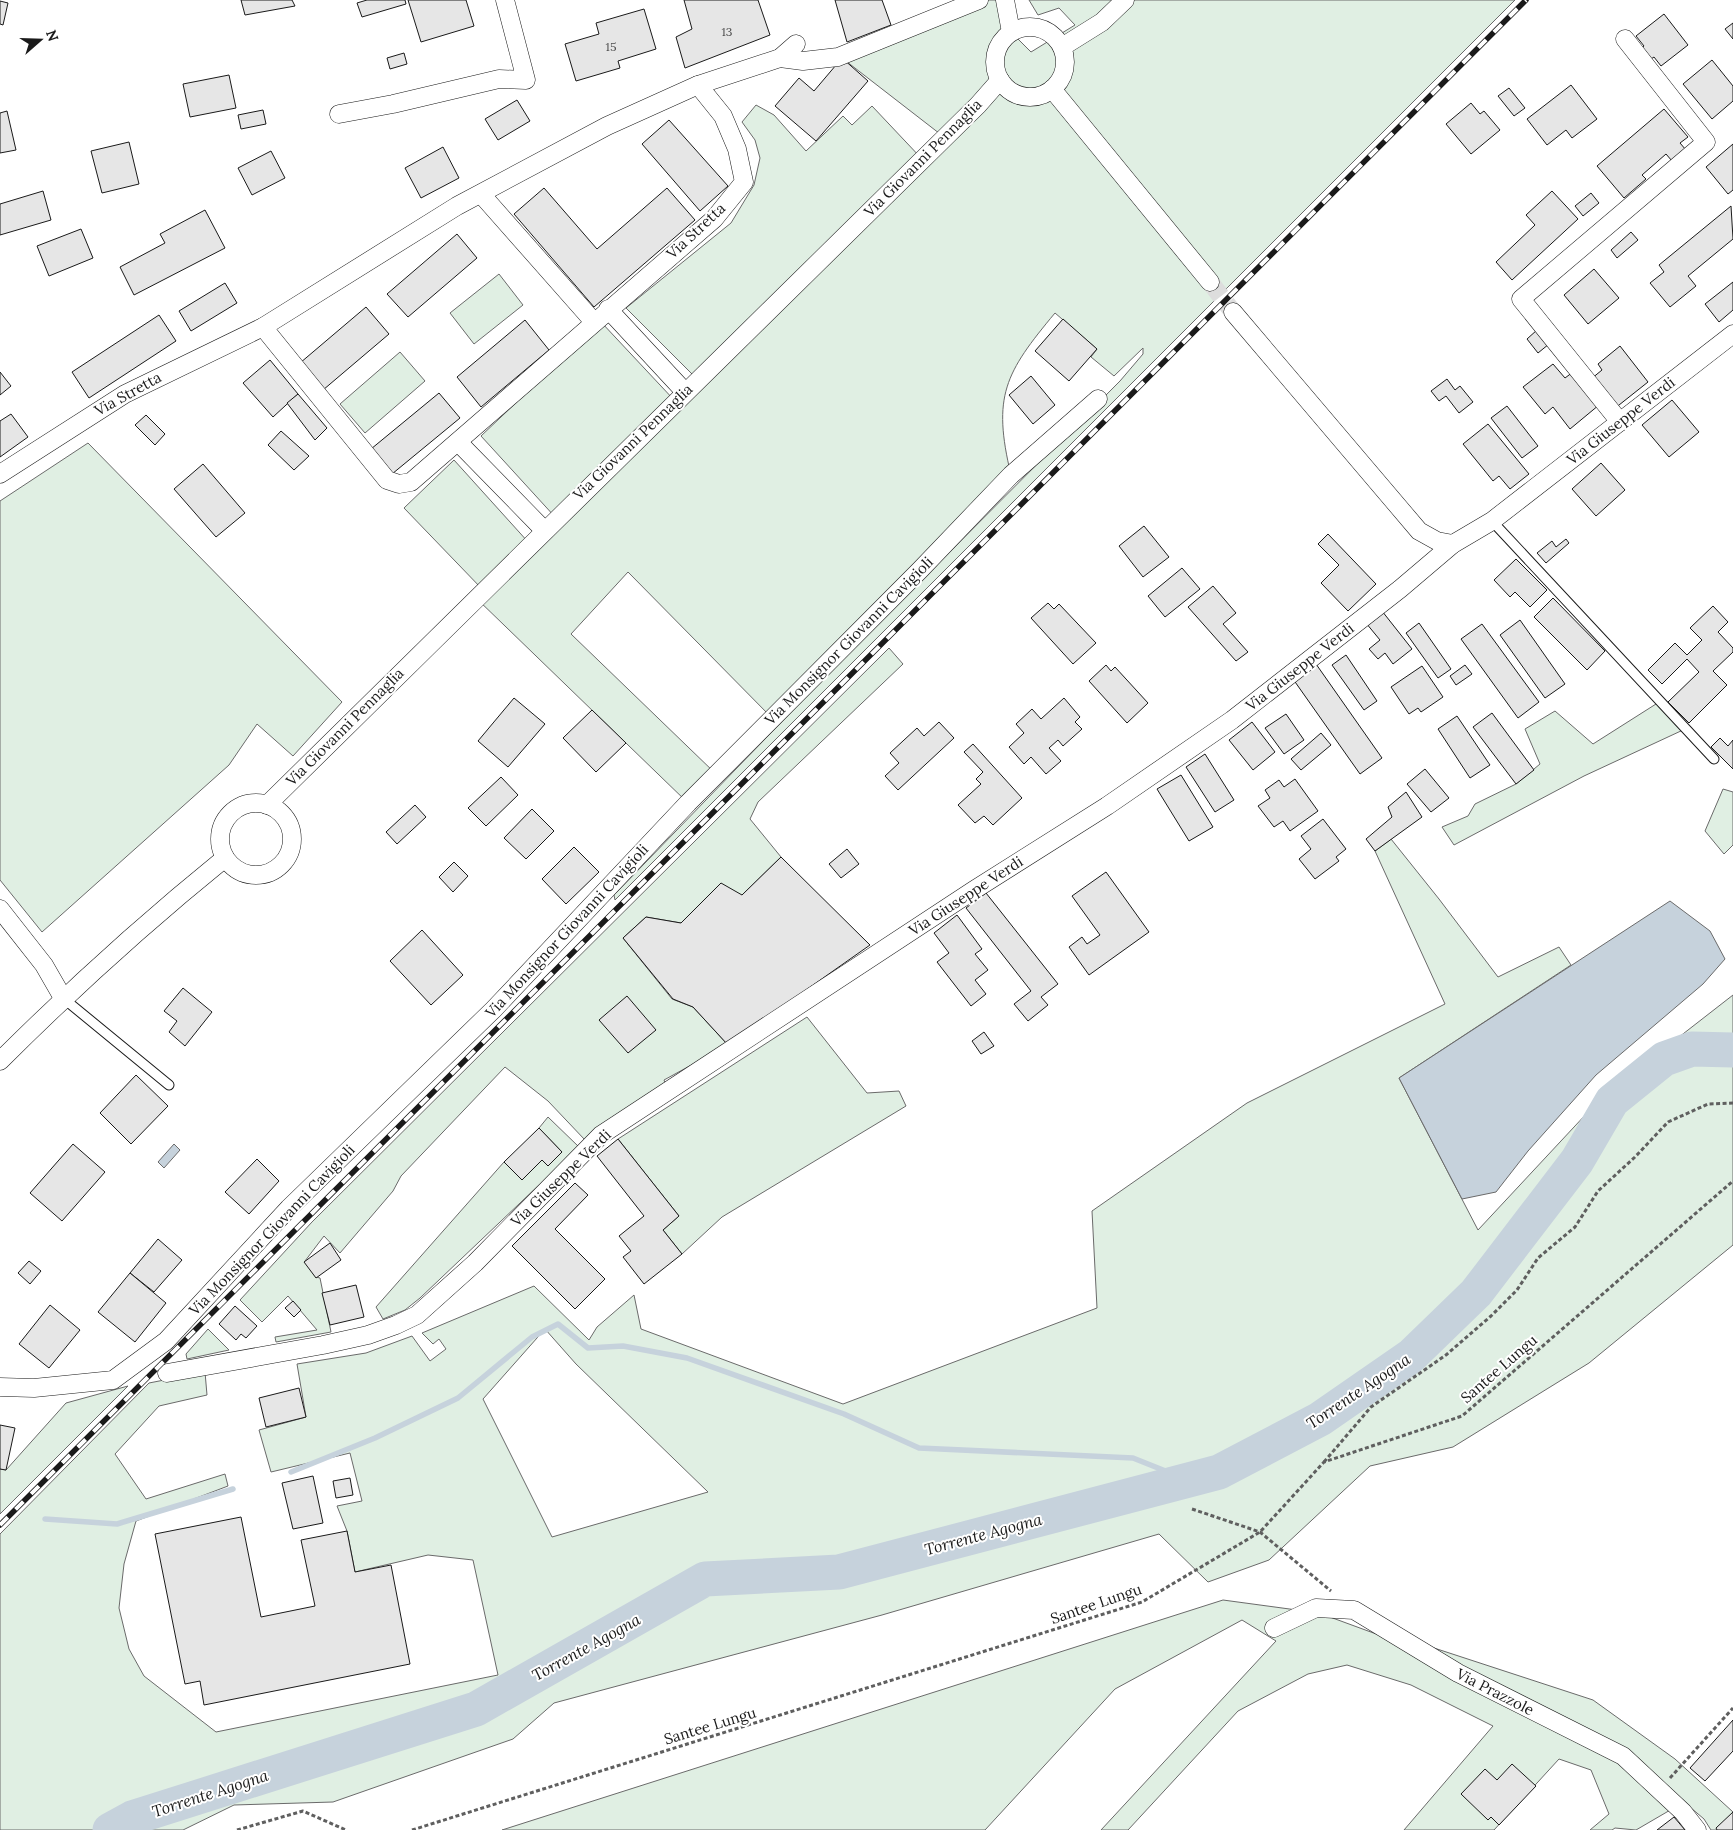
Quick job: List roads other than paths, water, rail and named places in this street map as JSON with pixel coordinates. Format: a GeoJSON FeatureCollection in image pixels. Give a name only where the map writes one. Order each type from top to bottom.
{"type":"FeatureCollection","features":[{"type":"Feature","properties":{"kind":"street"},"geometry":{"type":"LineString","coordinates":[[339,114],[393,104],[499,79],[526,80],[505,0]]}},
{"type":"Feature","properties":{"kind":"street"},"geometry":{"type":"LineString","coordinates":[[780,58],[803,61],[838,57],[979,0]]}},
{"type":"Feature","properties":{"kind":"street"},"geometry":{"type":"LineString","coordinates":[[1005,0],[1011,32]]}},
{"type":"Feature","properties":{"kind":"street"},"geometry":{"type":"LineString","coordinates":[[1062,47],[1102,22],[1125,0]]}},
{"type":"Feature","properties":{"kind":"street"},"geometry":{"type":"LineString","coordinates":[[1022,27],[1046,30],[1062,47],[1065,58],[1064,70],[1059,81],[1052,89],[1041,95],[1030,97],[1018,94],[1008,89],[1000,80],[996,70],[998,48],[1011,32],[1022,27]]}},
{"type":"Feature","properties":{"kind":"street"},"geometry":{"type":"LineString","coordinates":[[1620,422],[1521,298],[1706,142],[1625,39]]}},
{"type":"Feature","properties":{"kind":"street","name":"Via Stretta"},"geometry":{"type":"LineString","coordinates":[[0,474],[125,394],[263,327],[481,194],[607,126],[698,85],[780,58],[796,44]]}},
{"type":"Feature","properties":{"kind":"street","name":"Via Giovanni Pennaglia"},"geometry":{"type":"LineString","coordinates":[[267,804],[971,111],[1000,80]]}},
{"type":"Feature","properties":{"kind":"street","name":"Via Stretta"},"geometry":{"type":"LineString","coordinates":[[263,327],[387,480],[399,484],[411,482],[714,219],[744,182],[737,149],[723,116],[698,85]]}},
{"type":"Feature","properties":{"kind":"street"},"geometry":{"type":"LineString","coordinates":[[1052,89],[1208,279]]}},
{"type":"Feature","properties":{"kind":"street"},"geometry":{"type":"LineString","coordinates":[[481,194],[594,322]]}},
{"type":"Feature","properties":{"kind":"street"},"geometry":{"type":"LineString","coordinates":[[608,310],[685,392]]}},
{"type":"Feature","properties":{"kind":"street"},"geometry":{"type":"LineString","coordinates":[[1233,312],[1419,531],[1436,541],[1453,544]]}},
{"type":"Feature","properties":{"kind":"street","name":"Via Giuseppe Verdi"},"geometry":{"type":"LineString","coordinates":[[167,1373],[323,1346],[368,1335],[417,1315],[476,1262],[601,1136],[974,890],[1106,806],[1232,720],[1400,589],[1453,544],[1492,521],[1733,334]]}},
{"type":"Feature","properties":{"kind":"street","name":"Via Monsignor Giovanni Cavigioli"},"geometry":{"type":"LineString","coordinates":[[0,1386],[34,1388],[113,1380],[166,1341],[289,1208],[494,1009],[688,803],[920,570],[1011,475],[1098,399]]}},
{"type":"Feature","properties":{"kind":"street"},"geometry":{"type":"LineString","coordinates":[[458,442],[544,530]]}},
{"type":"Feature","properties":{"kind":"street"},"geometry":{"type":"LineString","coordinates":[[252,803],[267,804],[279,811],[290,829],[292,836],[290,849],[284,862],[273,871],[260,875],[247,874],[234,868],[225,858],[220,844],[220,830],[227,817],[238,807],[252,803]]}},
{"type":"Feature","properties":{"kind":"street"},"geometry":{"type":"LineString","coordinates":[[0,1061],[62,998],[145,923],[225,858]]}},
{"type":"Feature","properties":{"kind":"street"},"geometry":{"type":"LineString","coordinates":[[0,909],[44,965],[62,998]]}},
{"type":"Feature","properties":{"kind":"street","name":"Via Prazzole"},"geometry":{"type":"LineString","coordinates":[[1274,1628],[1316,1608],[1354,1610],[1458,1673],[1623,1756],[1683,1812],[1697,1830]]}},
{"type":"Feature","properties":{"kind":"lane"},"geometry":{"type":"LineString","coordinates":[[1492,521],[1714,759]]}},
{"type":"Feature","properties":{"kind":"lane"},"geometry":{"type":"LineString","coordinates":[[62,998],[169,1085]]}},
{"type":"Feature","properties":{"kind":"waterway","name":"Torrente Agogna"},"geometry":{"type":"LineString","coordinates":[[110,1830],[132,1818],[476,1709],[705,1579],[839,1572],[1219,1472],[1320,1419],[1411,1356],[1476,1293],[1577,1161],[1612,1101],[1664,1059],[1692,1049],[1733,1050]]}},
{"type":"Feature","properties":{"kind":"waterway"},"geometry":{"type":"LineString","coordinates":[[291,1472],[375,1438],[458,1398],[532,1337],[558,1324],[588,1348],[623,1346],[687,1358],[844,1414],[919,1448],[1133,1458],[1188,1480]]}},
{"type":"Feature","properties":{"kind":"waterway"},"geometry":{"type":"LineString","coordinates":[[45,1519],[117,1524],[233,1489]]}},
{"type":"Feature","properties":{"kind":"tunnel"},"geometry":{"type":"LineString","coordinates":[[1210,282],[1233,312]]}},
{"type":"Feature","properties":{"kind":"railway"},"geometry":{"type":"LineString","coordinates":[[0,1525],[1526,0]]}}]}
